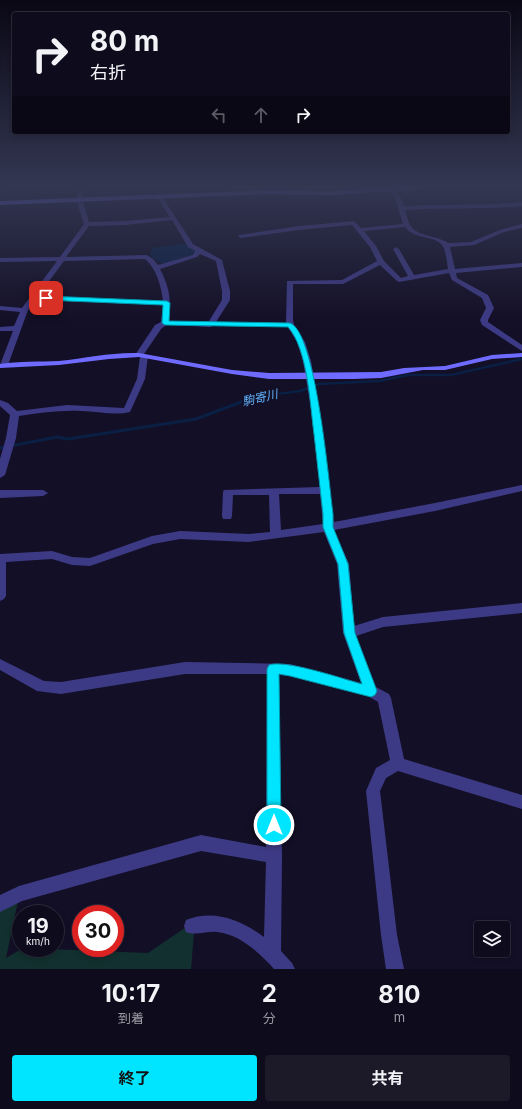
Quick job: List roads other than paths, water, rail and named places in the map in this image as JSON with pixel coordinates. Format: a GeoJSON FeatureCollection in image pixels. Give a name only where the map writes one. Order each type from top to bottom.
{"type":"FeatureCollection","features":[{"type":"Feature","properties":{"kind":"street"},"geometry":{"type":"LineString","coordinates":[[82,231],[24,310],[2,365],[32,363],[51,364],[125,354],[232,372],[269,376],[354,376],[381,375],[404,370],[445,368],[492,357],[522,355]]}},
{"type":"Feature","properties":{"kind":"street"},"geometry":{"type":"LineString","coordinates":[[182,231],[187,242],[198,252],[219,260],[226,291],[226,300],[210,325]]}},
{"type":"Feature","properties":{"kind":"street"},"geometry":{"type":"LineString","coordinates":[[241,236],[276,231]]}},
{"type":"Feature","properties":{"kind":"street"},"geometry":{"type":"LineString","coordinates":[[361,231],[373,246],[382,262],[399,280],[451,271],[522,265]]}},
{"type":"Feature","properties":{"kind":"street"},"geometry":{"type":"LineString","coordinates":[[415,231],[418,234],[440,240],[446,245],[454,279],[485,297],[490,308],[484,320],[486,323],[522,349]]}},
{"type":"Feature","properties":{"kind":"street"},"geometry":{"type":"LineString","coordinates":[[446,245],[472,244],[501,231]]}},
{"type":"Feature","properties":{"kind":"street"},"geometry":{"type":"LineString","coordinates":[[396,249],[412,278]]}},
{"type":"Feature","properties":{"kind":"street"},"geometry":{"type":"LineString","coordinates":[[157,268],[195,256],[198,252]]}},
{"type":"Feature","properties":{"kind":"street"},"geometry":{"type":"LineString","coordinates":[[0,260],[147,257],[152,260],[157,268],[167,303],[165,323]]}},
{"type":"Feature","properties":{"kind":"street"},"geometry":{"type":"LineString","coordinates":[[371,691],[349,633],[343,564],[328,527],[315,409],[307,361],[296,331],[290,325],[289,282],[348,281],[382,262]]}},
{"type":"Feature","properties":{"kind":"street"},"geometry":{"type":"LineString","coordinates":[[32,298],[167,303]]}},
{"type":"Feature","properties":{"kind":"street"},"geometry":{"type":"LineString","coordinates":[[0,308],[24,310]]}},
{"type":"Feature","properties":{"kind":"street"},"geometry":{"type":"LineString","coordinates":[[15,414],[65,408],[83,408],[109,412],[127,410],[141,379],[142,356],[158,327],[165,323],[210,325],[290,325]]}},
{"type":"Feature","properties":{"kind":"street"},"geometry":{"type":"LineString","coordinates":[[0,329],[17,328]]}},
{"type":"Feature","properties":{"kind":"street"},"geometry":{"type":"LineString","coordinates":[[0,403],[6,405],[15,414],[14,428],[0,474]]}},
{"type":"Feature","properties":{"kind":"street"},"geometry":{"type":"LineString","coordinates":[[0,596],[0,558],[52,555],[72,561],[90,562],[152,540],[180,535],[249,538],[276,535],[435,507],[522,488]]}},
{"type":"Feature","properties":{"kind":"street"},"geometry":{"type":"LineString","coordinates":[[228,516],[228,492],[325,490]]}},
{"type":"Feature","properties":{"kind":"street"},"geometry":{"type":"LineString","coordinates":[[274,491],[276,535]]}},
{"type":"Feature","properties":{"kind":"street"},"geometry":{"type":"LineString","coordinates":[[0,494],[43,493]]}},
{"type":"Feature","properties":{"kind":"street"},"geometry":{"type":"LineString","coordinates":[[349,633],[383,622],[522,608]]}},
{"type":"Feature","properties":{"kind":"street"},"geometry":{"type":"LineString","coordinates":[[0,664],[42,687],[61,688],[185,668],[290,670],[371,691],[384,698],[398,764]]}},
{"type":"Feature","properties":{"kind":"street"},"geometry":{"type":"LineString","coordinates":[[272,954],[274,856],[273,669]]}},
{"type":"Feature","properties":{"kind":"street"},"geometry":{"type":"LineString","coordinates":[[395,969],[389,935],[373,791],[380,772],[387,767],[398,764],[522,802]]}},
{"type":"Feature","properties":{"kind":"street"},"geometry":{"type":"LineString","coordinates":[[0,904],[19,894],[201,843],[274,856]]}},
{"type":"Feature","properties":{"kind":"street"},"geometry":{"type":"LineString","coordinates":[[192,926],[207,922],[224,924],[241,931],[272,954],[286,969]]}},
{"type":"Feature","properties":{"kind":"water"},"geometry":{"type":"Polygon","coordinates":[[[185,243],[196,253],[176,262],[165,264],[160,263],[150,255],[152,248],[185,243]]]}},
{"type":"Feature","properties":{"kind":"waterway","name":"駒寄川"},"geometry":{"type":"LineString","coordinates":[[249,399],[300,391],[319,384],[379,381],[408,375],[451,375],[522,359]]}},
{"type":"Feature","properties":{"kind":"waterway","name":"駒寄川"},"geometry":{"type":"LineString","coordinates":[[0,448],[57,437],[68,439],[196,419],[249,399]]}}]}
